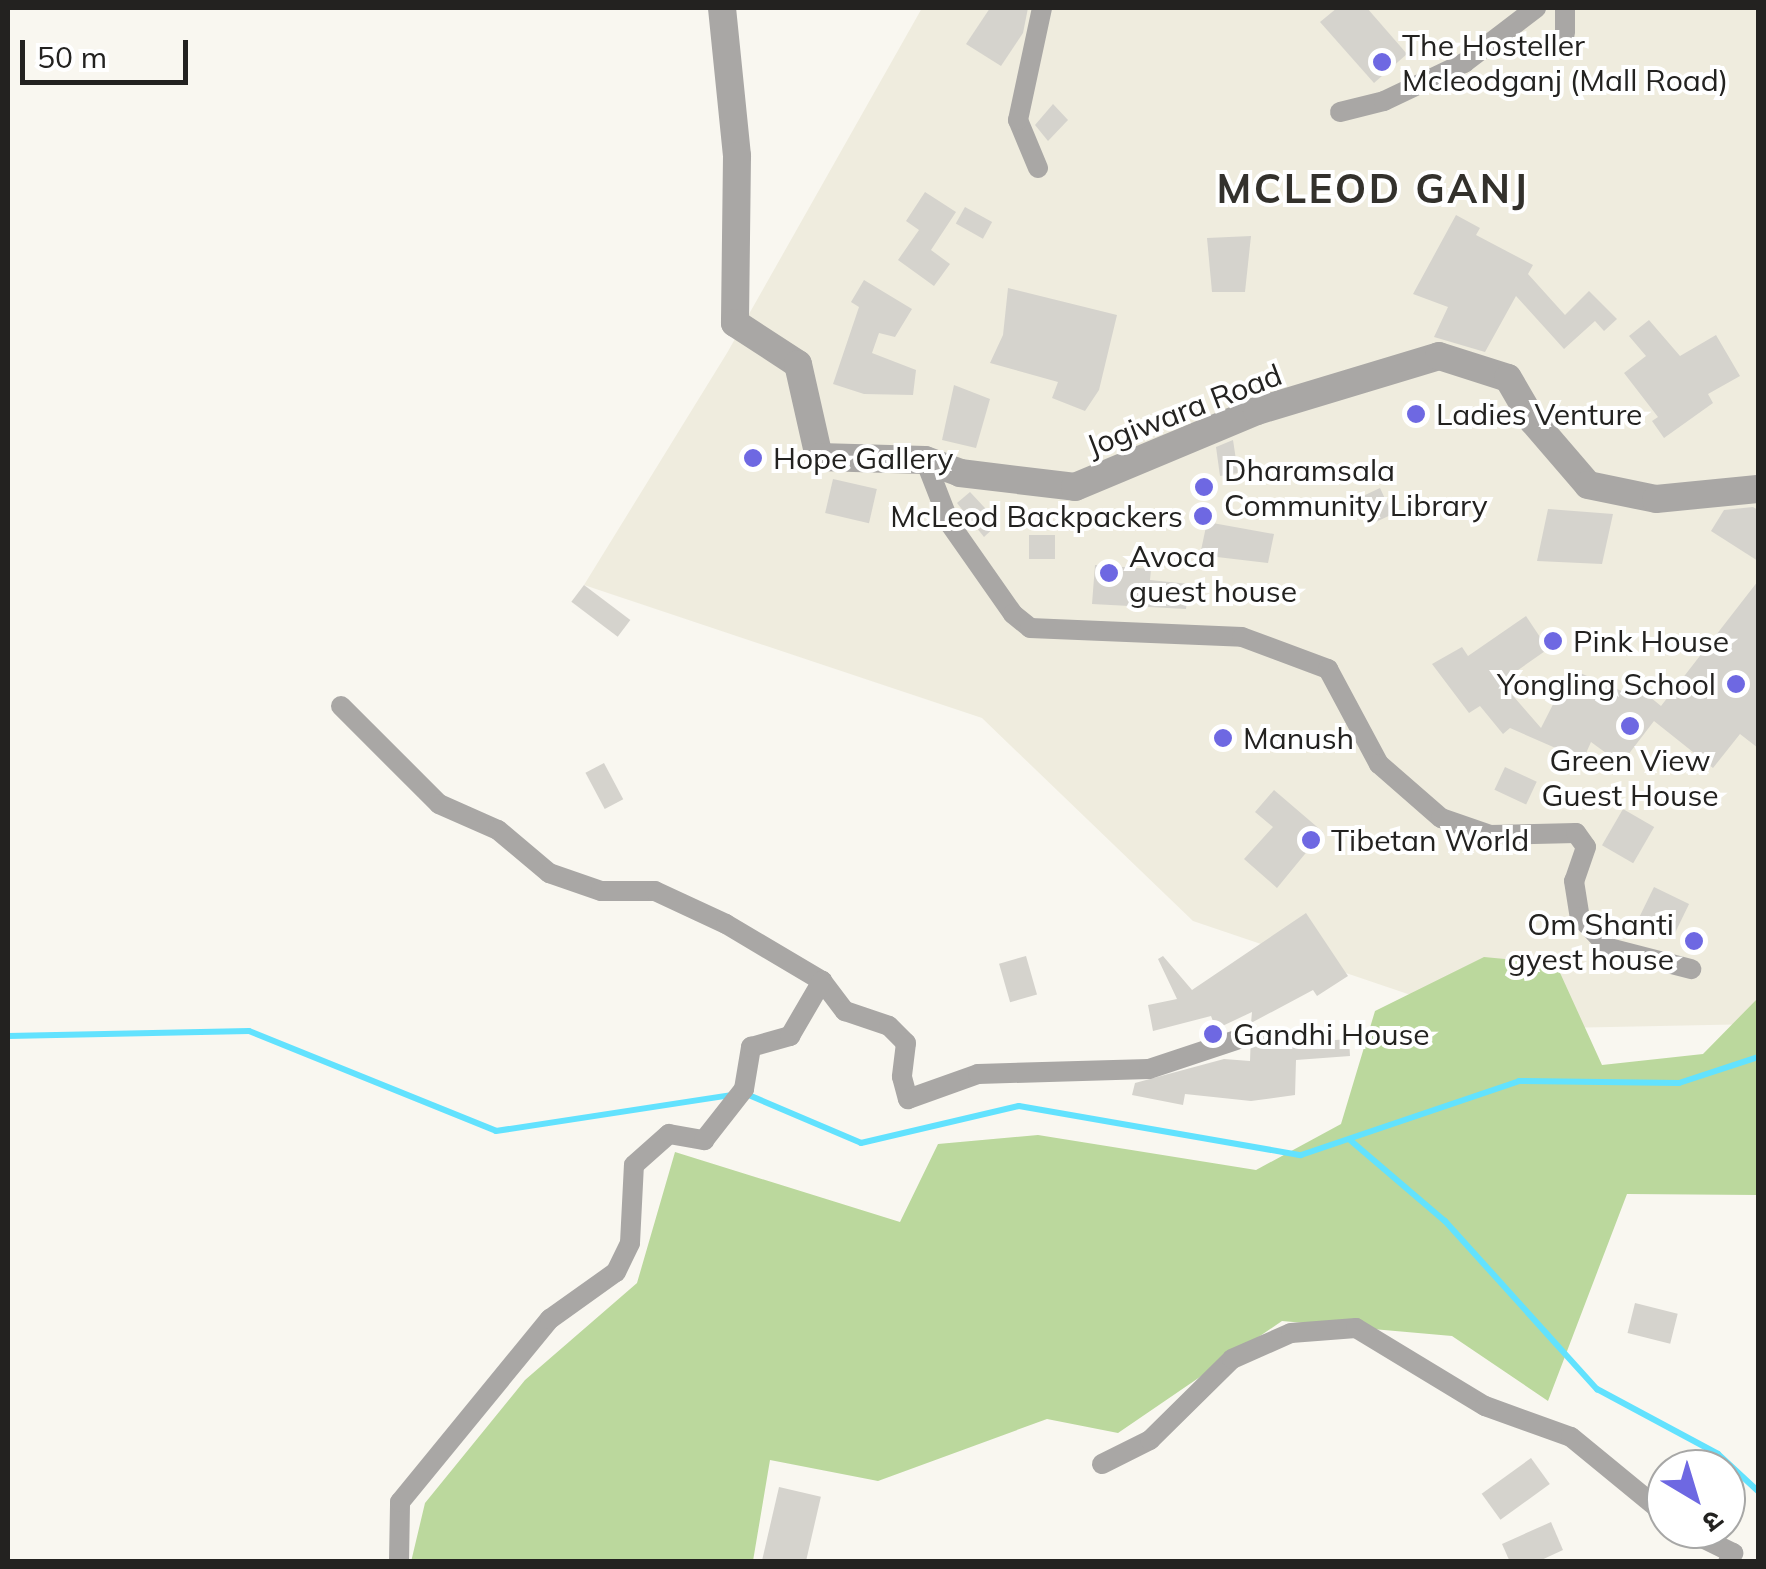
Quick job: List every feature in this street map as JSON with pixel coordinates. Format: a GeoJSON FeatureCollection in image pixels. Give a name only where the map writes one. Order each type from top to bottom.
{"type":"FeatureCollection","features":[{"type":"Feature","properties":{"kind":"street","name":"Jogiwara Road"},"geometry":{"type":"LineString","coordinates":[[722,8],[737,156],[735,323],[798,364],[819,457],[924,460],[960,473],[1075,488],[1257,411],[1440,356],[1508,378],[1532,422],[1588,485],[1656,500],[1758,489]]}},
{"type":"Feature","properties":{"kind":"street"},"geometry":{"type":"LineString","coordinates":[[1038,168],[1018,120],[1042,8]]}},
{"type":"Feature","properties":{"kind":"street"},"geometry":{"type":"LineString","coordinates":[[1340,112],[1384,101],[1464,63],[1536,8]]}},
{"type":"Feature","properties":{"kind":"street"},"geometry":{"type":"LineString","coordinates":[[1564,34],[1565,8]]}},
{"type":"Feature","properties":{"kind":"street"},"geometry":{"type":"LineString","coordinates":[[924,460],[950,524],[1013,614],[1030,628],[1242,637],[1328,668],[1379,764],[1441,818],[1490,836],[1537,829],[1576,833],[1586,848],[1574,882],[1580,917],[1609,948],[1691,969]]}},
{"type":"Feature","properties":{"kind":"street"},"geometry":{"type":"LineString","coordinates":[[340,706],[439,804],[498,830],[549,873],[601,891],[655,891],[726,924],[822,981],[845,1011],[889,1026],[906,1043],[902,1077],[908,1099],[978,1074],[1149,1068],[1236,1040]]}},
{"type":"Feature","properties":{"kind":"street"},"geometry":{"type":"LineString","coordinates":[[399,1562],[400,1502],[550,1319],[616,1272],[630,1243],[634,1165],[669,1134],[704,1140],[744,1090],[751,1048],[790,1036],[822,981]]}},
{"type":"Feature","properties":{"kind":"street"},"geometry":{"type":"LineString","coordinates":[[1102,1464],[1150,1440],[1232,1359],[1291,1333],[1356,1328],[1484,1406],[1571,1438],[1646,1498]]}},
{"type":"Feature","properties":{"kind":"shaded area"},"geometry":{"type":"Polygon","coordinates":[[[922,8],[1758,8],[1758,1024],[1511,1029],[1193,921],[982,718],[584,585],[727,353],[922,8]]]}},
{"type":"Feature","properties":{"kind":"green space"},"geometry":{"type":"Polygon","coordinates":[[[1484,957],[1556,964],[1602,1065],[1703,1054],[1758,998],[1758,1195],[1627,1194],[1548,1401],[1452,1336],[1282,1321],[1118,1433],[1047,1419],[878,1481],[770,1460],[753,1561],[411,1562],[425,1503],[525,1380],[637,1283],[675,1152],[900,1222],[938,1144],[1038,1135],[1256,1170],[1341,1124],[1375,1011],[1484,957]]]}},
{"type":"Feature","properties":{"kind":"building"},"geometry":{"type":"Polygon","coordinates":[[[990,8],[1028,8],[1023,33],[1001,66],[966,44],[990,8]]]}},
{"type":"Feature","properties":{"kind":"building"},"geometry":{"type":"Polygon","coordinates":[[[1337,8],[1367,8],[1407,54],[1374,83],[1320,22],[1337,8]]]}},
{"type":"Feature","properties":{"kind":"building"},"geometry":{"type":"Polygon","coordinates":[[[1053,104],[1068,120],[1048,141],[1035,125],[1053,104]]]}},
{"type":"Feature","properties":{"kind":"building"},"geometry":{"type":"Polygon","coordinates":[[[925,192],[956,212],[931,250],[950,264],[934,286],[898,260],[919,230],[906,221],[925,192]]]}},
{"type":"Feature","properties":{"kind":"building"},"geometry":{"type":"Polygon","coordinates":[[[965,207],[992,222],[983,239],[956,224],[965,207]]]}},
{"type":"Feature","properties":{"kind":"building"},"geometry":{"type":"Polygon","coordinates":[[[1456,215],[1480,228],[1476,235],[1533,265],[1528,274],[1565,315],[1589,291],[1617,319],[1604,331],[1595,321],[1564,349],[1516,296],[1485,352],[1434,337],[1448,307],[1413,294],[1456,215]]]}},
{"type":"Feature","properties":{"kind":"building"},"geometry":{"type":"Polygon","coordinates":[[[1251,236],[1245,292],[1212,292],[1207,238],[1251,236]]]}},
{"type":"Feature","properties":{"kind":"building"},"geometry":{"type":"Polygon","coordinates":[[[864,280],[912,309],[895,337],[879,333],[872,353],[916,370],[913,395],[864,394],[833,384],[859,307],[851,302],[864,280]]]}},
{"type":"Feature","properties":{"kind":"building"},"geometry":{"type":"Polygon","coordinates":[[[1008,288],[1117,315],[1099,390],[1085,411],[1052,398],[1058,382],[990,363],[1003,335],[1008,288]]]}},
{"type":"Feature","properties":{"kind":"building"},"geometry":{"type":"Polygon","coordinates":[[[1649,320],[1680,356],[1716,335],[1740,376],[1708,394],[1713,403],[1664,438],[1652,421],[1658,417],[1624,373],[1646,356],[1629,336],[1649,320]]]}},
{"type":"Feature","properties":{"kind":"building"},"geometry":{"type":"Polygon","coordinates":[[[954,385],[990,399],[976,448],[942,440],[954,385]]]}},
{"type":"Feature","properties":{"kind":"building"},"geometry":{"type":"Polygon","coordinates":[[[1233,440],[1238,473],[1220,476],[1216,447],[1233,440]]]}},
{"type":"Feature","properties":{"kind":"building"},"geometry":{"type":"Polygon","coordinates":[[[833,479],[877,489],[869,523],[825,513],[833,479]]]}},
{"type":"Feature","properties":{"kind":"building"},"geometry":{"type":"Polygon","coordinates":[[[1380,488],[1392,514],[1371,524],[1358,498],[1380,488]]]}},
{"type":"Feature","properties":{"kind":"building"},"geometry":{"type":"Polygon","coordinates":[[[970,492],[999,523],[984,537],[957,503],[970,492]]]}},
{"type":"Feature","properties":{"kind":"building"},"geometry":{"type":"Polygon","coordinates":[[[1548,509],[1613,514],[1602,564],[1537,561],[1548,509]]]}},
{"type":"Feature","properties":{"kind":"building"},"geometry":{"type":"Polygon","coordinates":[[[1724,510],[1758,510],[1758,561],[1711,531],[1724,510]]]}},
{"type":"Feature","properties":{"kind":"building"},"geometry":{"type":"Polygon","coordinates":[[[1207,522],[1274,534],[1268,563],[1200,555],[1207,522]]]}},
{"type":"Feature","properties":{"kind":"building"},"geometry":{"type":"Polygon","coordinates":[[[1029,535],[1055,535],[1055,559],[1029,559],[1029,535]]]}},
{"type":"Feature","properties":{"kind":"building"},"geometry":{"type":"Polygon","coordinates":[[[1095,565],[1151,569],[1150,580],[1189,584],[1186,609],[1092,604],[1095,565]]]}},
{"type":"Feature","properties":{"kind":"building"},"geometry":{"type":"Polygon","coordinates":[[[1758,581],[1758,748],[1740,734],[1713,768],[1654,721],[1621,764],[1591,742],[1583,760],[1510,728],[1503,734],[1480,706],[1469,713],[1432,664],[1462,647],[1468,656],[1526,616],[1548,649],[1501,682],[1541,728],[1571,669],[1633,696],[1639,688],[1661,706],[1758,581]]]}},
{"type":"Feature","properties":{"kind":"building"},"geometry":{"type":"Polygon","coordinates":[[[584,585],[630,620],[618,637],[571,602],[584,585]]]}},
{"type":"Feature","properties":{"kind":"building"},"geometry":{"type":"Polygon","coordinates":[[[604,763],[623,799],[605,809],[585,773],[604,763]]]}},
{"type":"Feature","properties":{"kind":"building"},"geometry":{"type":"Polygon","coordinates":[[[1505,767],[1537,782],[1526,804],[1494,790],[1505,767]]]}},
{"type":"Feature","properties":{"kind":"building"},"geometry":{"type":"Polygon","coordinates":[[[1274,790],[1323,832],[1277,888],[1244,859],[1273,827],[1255,812],[1274,790]]]}},
{"type":"Feature","properties":{"kind":"building"},"geometry":{"type":"Polygon","coordinates":[[[1623,809],[1654,827],[1633,863],[1602,845],[1623,809]]]}},
{"type":"Feature","properties":{"kind":"building"},"geometry":{"type":"Polygon","coordinates":[[[1654,887],[1689,904],[1674,935],[1639,918],[1654,887]]]}},
{"type":"Feature","properties":{"kind":"building"},"geometry":{"type":"Polygon","coordinates":[[[1306,913],[1348,976],[1317,996],[1313,990],[1251,1023],[1252,1012],[1216,1029],[1211,1016],[1153,1031],[1148,1005],[1177,999],[1158,959],[1163,956],[1192,990],[1306,913]]]}},
{"type":"Feature","properties":{"kind":"building"},"geometry":{"type":"Polygon","coordinates":[[[1026,956],[1037,994],[1010,1002],[999,964],[1026,956]]]}},
{"type":"Feature","properties":{"kind":"building"},"geometry":{"type":"Polygon","coordinates":[[[1251,1032],[1297,1034],[1297,1043],[1349,1039],[1350,1056],[1296,1060],[1295,1095],[1251,1101],[1185,1094],[1183,1105],[1132,1095],[1135,1083],[1224,1059],[1250,1061],[1251,1032]]]}},
{"type":"Feature","properties":{"kind":"building"},"geometry":{"type":"Polygon","coordinates":[[[1635,1303],[1678,1314],[1670,1344],[1628,1333],[1635,1303]]]}},
{"type":"Feature","properties":{"kind":"building"},"geometry":{"type":"Polygon","coordinates":[[[1531,1458],[1550,1484],[1500,1520],[1482,1494],[1531,1458]]]}},
{"type":"Feature","properties":{"kind":"building"},"geometry":{"type":"Polygon","coordinates":[[[779,1487],[821,1497],[806,1562],[762,1562],[779,1487]]]}},
{"type":"Feature","properties":{"kind":"building"},"geometry":{"type":"Polygon","coordinates":[[[1551,1522],[1563,1550],[1537,1562],[1510,1562],[1502,1544],[1551,1522]]]}},
{"type":"Feature","properties":{"kind":"waterway"},"geometry":{"type":"LineString","coordinates":[[8,1036],[249,1031],[496,1131],[732,1095]]}},
{"type":"Feature","properties":{"kind":"waterway"},"geometry":{"type":"LineString","coordinates":[[744,1093],[861,1143],[1019,1106],[1301,1155],[1519,1081],[1679,1083],[1758,1057]]}},
{"type":"Feature","properties":{"kind":"waterway"},"geometry":{"type":"LineString","coordinates":[[1350,1140],[1445,1221],[1597,1389],[1718,1454],[1758,1491]]}},
{"type":"Feature","properties":{"kind":"place","name":"The Hosteller Mcleodganj (Mall Road)"},"geometry":{"type":"Point","coordinates":[1382,62]}},
{"type":"Feature","properties":{"kind":"place","name":"Ladies Venture"},"geometry":{"type":"Point","coordinates":[1416,414]}},
{"type":"Feature","properties":{"kind":"place","name":"Hope Gallery"},"geometry":{"type":"Point","coordinates":[753,458]}},
{"type":"Feature","properties":{"kind":"place","name":"Dharamsala Community Library"},"geometry":{"type":"Point","coordinates":[1204,487]}},
{"type":"Feature","properties":{"kind":"place","name":"McLeod Backpackers"},"geometry":{"type":"Point","coordinates":[1203,516]}},
{"type":"Feature","properties":{"kind":"place","name":"Avoca guest house"},"geometry":{"type":"Point","coordinates":[1109,573]}},
{"type":"Feature","properties":{"kind":"place","name":"Pink House"},"geometry":{"type":"Point","coordinates":[1553,641]}},
{"type":"Feature","properties":{"kind":"place","name":"Yongling School"},"geometry":{"type":"Point","coordinates":[1736,684]}},
{"type":"Feature","properties":{"kind":"place","name":"Green View Guest House"},"geometry":{"type":"Point","coordinates":[1630,726]}},
{"type":"Feature","properties":{"kind":"place","name":"Manush"},"geometry":{"type":"Point","coordinates":[1223,738]}},
{"type":"Feature","properties":{"kind":"place","name":"Tibetan World"},"geometry":{"type":"Point","coordinates":[1311,840]}},
{"type":"Feature","properties":{"kind":"place","name":"Om Shanti gyest house"},"geometry":{"type":"Point","coordinates":[1694,941]}},
{"type":"Feature","properties":{"kind":"place","name":"Gandhi House"},"geometry":{"type":"Point","coordinates":[1213,1034]}},
{"type":"Feature","properties":{"kind":"district","name":"MCLEOD GANJ"},"geometry":{"type":"Point","coordinates":[1373,188]}}]}
